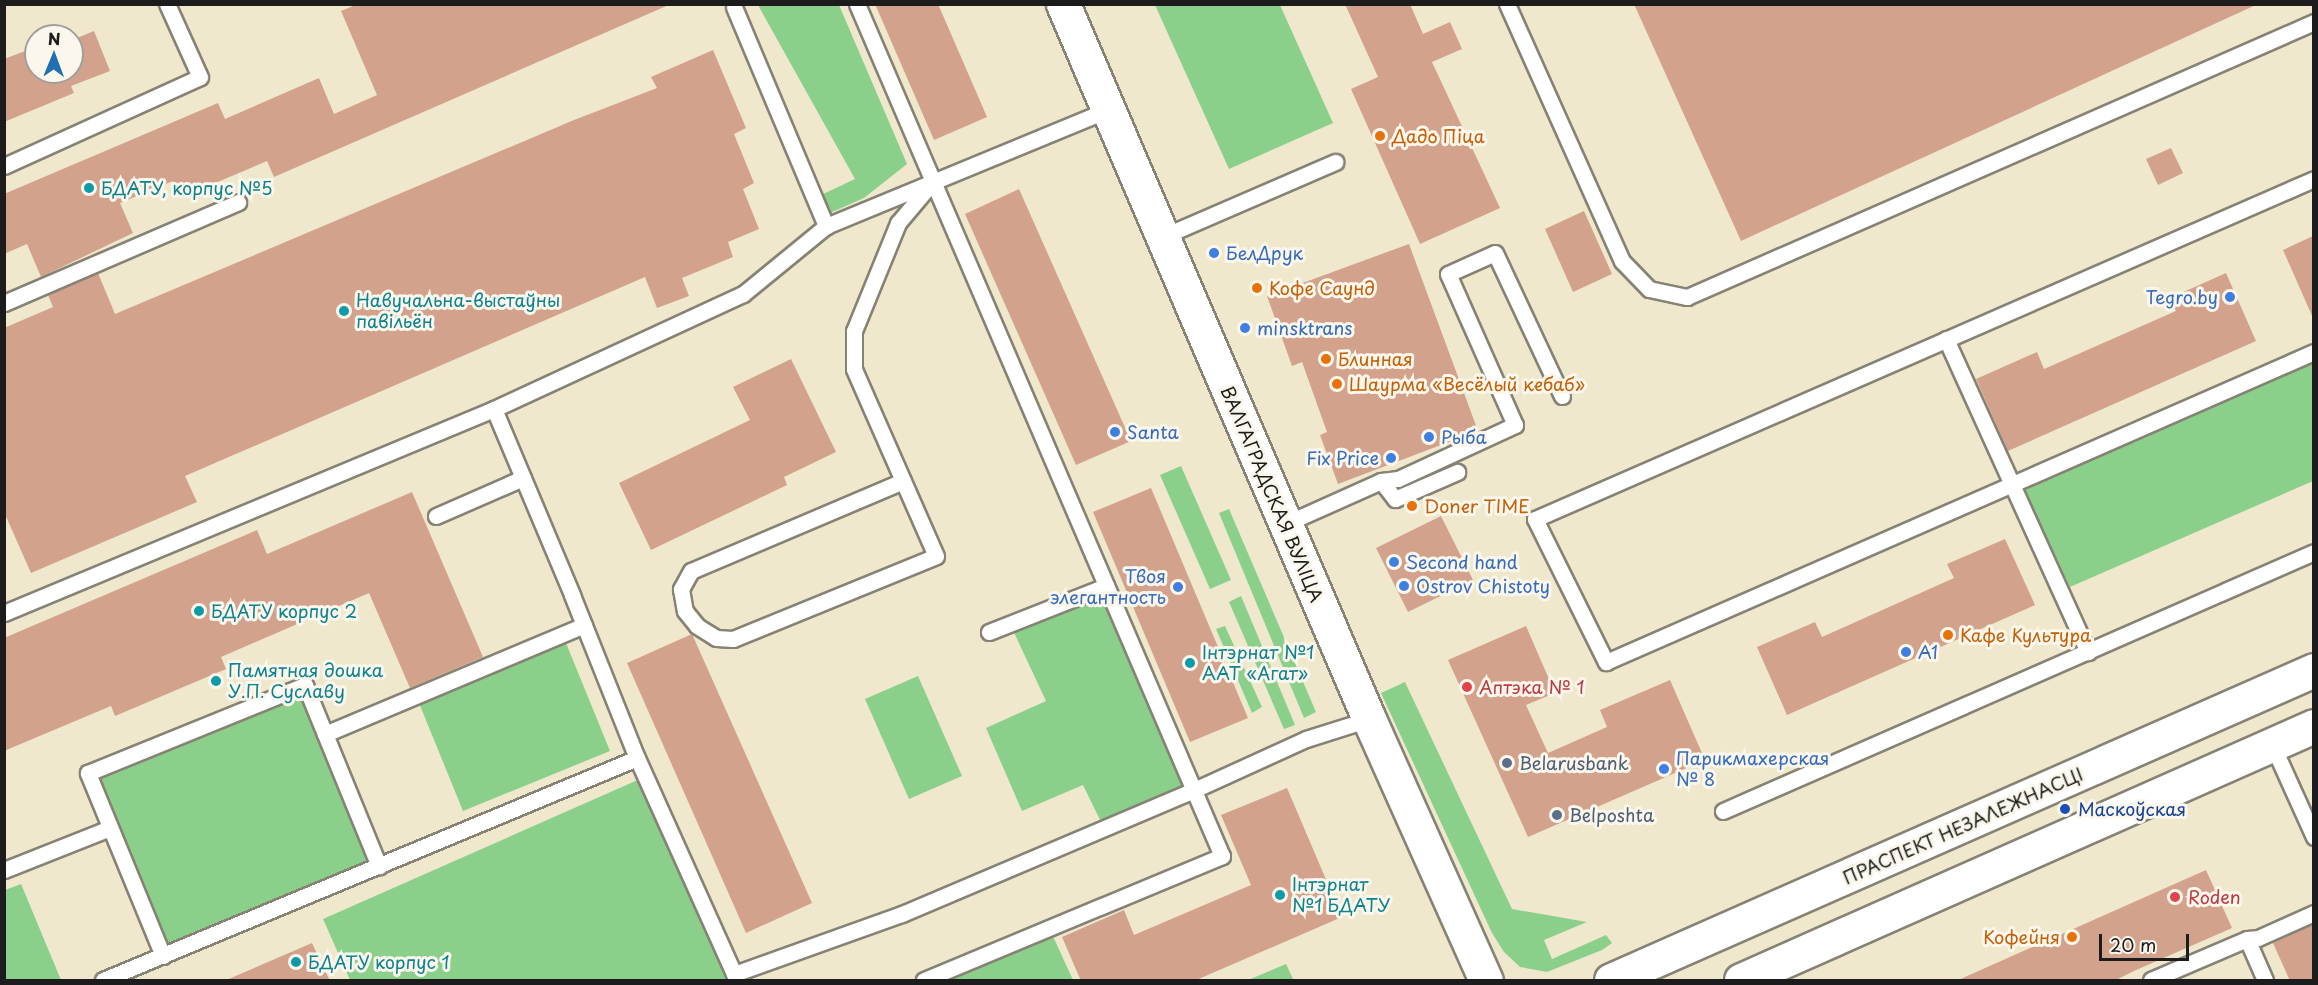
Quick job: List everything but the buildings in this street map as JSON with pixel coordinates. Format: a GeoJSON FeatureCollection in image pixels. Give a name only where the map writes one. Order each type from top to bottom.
{"type":"FeatureCollection","features":[{"type":"Feature","properties":{"kind":"main road","name":"ВАЛГАГРАДСКАЯ ВУЛІЦА"},"geometry":{"type":"LineString","coordinates":[[1063,4],[1369,719],[1486,981]]}},
{"type":"Feature","properties":{"kind":"main road","name":"ПРАСПЕКТ НЕЗАЛЕЖНАСЦІ"},"geometry":{"type":"LineString","coordinates":[[1611,981],[2313,670]]}},
{"type":"Feature","properties":{"kind":"main road"},"geometry":{"type":"LineString","coordinates":[[1741,981],[2313,726]]}},
{"type":"Feature","properties":{"kind":"lane"},"geometry":{"type":"LineString","coordinates":[[4,166],[200,77],[167,4]]}},
{"type":"Feature","properties":{"kind":"lane"},"geometry":{"type":"LineString","coordinates":[[857,4],[1222,856],[924,981]]}},
{"type":"Feature","properties":{"kind":"lane"},"geometry":{"type":"LineString","coordinates":[[1507,4],[1622,261],[1649,289],[1688,297],[2313,22]]}},
{"type":"Feature","properties":{"kind":"lane"},"geometry":{"type":"LineString","coordinates":[[734,7],[826,226]]}},
{"type":"Feature","properties":{"kind":"lane"},"geometry":{"type":"LineString","coordinates":[[5,612],[494,409],[743,294],[826,226],[1107,111]]}},
{"type":"Feature","properties":{"kind":"lane"},"geometry":{"type":"LineString","coordinates":[[1162,237],[1335,162]]}},
{"type":"Feature","properties":{"kind":"lane"},"geometry":{"type":"LineString","coordinates":[[2313,179],[1535,519],[1606,662],[2313,352]]}},
{"type":"Feature","properties":{"kind":"lane"},"geometry":{"type":"LineString","coordinates":[[903,481],[692,571],[681,589],[685,612],[697,626],[716,638],[733,639],[936,556],[854,369],[854,331],[898,224],[932,183]]}},
{"type":"Feature","properties":{"kind":"lane"},"geometry":{"type":"LineString","coordinates":[[4,303],[238,202]]}},
{"type":"Feature","properties":{"kind":"lane"},"geometry":{"type":"LineString","coordinates":[[1285,524],[1381,481],[1398,478],[1515,424],[1448,274],[1495,253],[1562,396]]}},
{"type":"Feature","properties":{"kind":"lane"},"geometry":{"type":"LineString","coordinates":[[1946,339],[2088,652]]}},
{"type":"Feature","properties":{"kind":"lane"},"geometry":{"type":"LineString","coordinates":[[494,409],[637,758],[736,977],[902,914],[1194,790],[1306,739],[1369,719]]}},
{"type":"Feature","properties":{"kind":"lane"},"geometry":{"type":"LineString","coordinates":[[1381,481],[1395,499],[1457,472]]}},
{"type":"Feature","properties":{"kind":"lane"},"geometry":{"type":"LineString","coordinates":[[436,516],[523,478]]}},
{"type":"Feature","properties":{"kind":"lane"},"geometry":{"type":"LineString","coordinates":[[1723,811],[2313,552]]}},
{"type":"Feature","properties":{"kind":"lane"},"geometry":{"type":"LineString","coordinates":[[989,632],[1106,585]]}},
{"type":"Feature","properties":{"kind":"lane"},"geometry":{"type":"LineString","coordinates":[[325,734],[584,625]]}},
{"type":"Feature","properties":{"kind":"lane"},"geometry":{"type":"LineString","coordinates":[[163,956],[88,773],[305,685],[379,866]]}},
{"type":"Feature","properties":{"kind":"lane"},"geometry":{"type":"LineString","coordinates":[[2272,744],[2313,837]]}},
{"type":"Feature","properties":{"kind":"lane"},"geometry":{"type":"LineString","coordinates":[[103,981],[637,758]]}},
{"type":"Feature","properties":{"kind":"lane"},"geometry":{"type":"LineString","coordinates":[[4,870],[110,828]]}},
{"type":"Feature","properties":{"kind":"lane"},"geometry":{"type":"LineString","coordinates":[[2151,981],[2247,939],[2258,938],[2313,912]]}},
{"type":"Feature","properties":{"kind":"lane"},"geometry":{"type":"LineString","coordinates":[[2247,939],[2265,981]]}},
{"type":"Feature","properties":{"kind":"green space"},"geometry":{"type":"Polygon","coordinates":[[[758,5],[839,5],[907,164],[864,198],[830,213],[821,195],[855,179],[758,5]]]}},
{"type":"Feature","properties":{"kind":"green space"},"geometry":{"type":"Polygon","coordinates":[[[1155,5],[1280,5],[1333,123],[1229,169],[1155,5]]]}},
{"type":"Feature","properties":{"kind":"green space"},"geometry":{"type":"Polygon","coordinates":[[[2313,362],[2313,481],[2070,587],[2023,487],[2313,362]]]}},
{"type":"Feature","properties":{"kind":"green space"},"geometry":{"type":"Polygon","coordinates":[[[1181,466],[1231,580],[1210,589],[1160,475],[1181,466]]]}},
{"type":"Feature","properties":{"kind":"green space"},"geometry":{"type":"Polygon","coordinates":[[[1229,509],[1316,712],[1304,718],[1219,513],[1229,509]]]}},
{"type":"Feature","properties":{"kind":"green space"},"geometry":{"type":"Polygon","coordinates":[[[1106,586],[1194,790],[1104,828],[1083,785],[1022,811],[986,728],[1046,701],[1010,624],[1106,586]]]}},
{"type":"Feature","properties":{"kind":"green space"},"geometry":{"type":"Polygon","coordinates":[[[1241,596],[1295,725],[1284,729],[1229,602],[1241,596]]]}},
{"type":"Feature","properties":{"kind":"green space"},"geometry":{"type":"Polygon","coordinates":[[[1225,626],[1262,707],[1252,713],[1216,629],[1225,626]]]}},
{"type":"Feature","properties":{"kind":"green space"},"geometry":{"type":"Polygon","coordinates":[[[566,643],[610,751],[463,811],[419,703],[566,643]]]}},
{"type":"Feature","properties":{"kind":"green space"},"geometry":{"type":"Polygon","coordinates":[[[918,676],[962,776],[909,799],[865,699],[918,676]]]}},
{"type":"Feature","properties":{"kind":"green space"},"geometry":{"type":"Polygon","coordinates":[[[1405,682],[1512,909],[1587,922],[1544,940],[1552,959],[1606,935],[1612,943],[1602,950],[1547,972],[1520,967],[1504,952],[1492,933],[1381,693],[1405,682]]]}},
{"type":"Feature","properties":{"kind":"green space"},"geometry":{"type":"Polygon","coordinates":[[[305,685],[379,866],[163,956],[88,773],[305,685]]]}},
{"type":"Feature","properties":{"kind":"green space"},"geometry":{"type":"Polygon","coordinates":[[[640,779],[730,980],[350,980],[323,919],[640,779]]]}},
{"type":"Feature","properties":{"kind":"green space"},"geometry":{"type":"Polygon","coordinates":[[[21,884],[61,980],[5,980],[5,890],[21,884]]]}},
{"type":"Feature","properties":{"kind":"green space"},"geometry":{"type":"Polygon","coordinates":[[[1051,932],[1073,980],[928,980],[1051,932]]]}},
{"type":"Feature","properties":{"kind":"green space"},"geometry":{"type":"Polygon","coordinates":[[[1286,964],[1293,979],[1248,980],[1286,964]]]}},
{"type":"Feature","properties":{"kind":"place","name":"Дадо Піца"},"geometry":{"type":"Point","coordinates":[1380,136]}},
{"type":"Feature","properties":{"kind":"place","name":"БДАТУ, корпус №5"},"geometry":{"type":"Point","coordinates":[89,188]}},
{"type":"Feature","properties":{"kind":"place","name":"БелДрук"},"geometry":{"type":"Point","coordinates":[1214,253]}},
{"type":"Feature","properties":{"kind":"place","name":"Кофе Саунд"},"geometry":{"type":"Point","coordinates":[1257,288]}},
{"type":"Feature","properties":{"kind":"place","name":"Tegro.by"},"geometry":{"type":"Point","coordinates":[2230,297]}},
{"type":"Feature","properties":{"kind":"place","name":"Навучальна-выстаўны павільён"},"geometry":{"type":"Point","coordinates":[344,311]}},
{"type":"Feature","properties":{"kind":"place","name":"minsktrans"},"geometry":{"type":"Point","coordinates":[1245,328]}},
{"type":"Feature","properties":{"kind":"place","name":"Блинная"},"geometry":{"type":"Point","coordinates":[1326,359]}},
{"type":"Feature","properties":{"kind":"place","name":"Шаурма «Весёлый кебаб»"},"geometry":{"type":"Point","coordinates":[1337,384]}},
{"type":"Feature","properties":{"kind":"place","name":"Santa"},"geometry":{"type":"Point","coordinates":[1115,432]}},
{"type":"Feature","properties":{"kind":"place","name":"Рыба"},"geometry":{"type":"Point","coordinates":[1429,437]}},
{"type":"Feature","properties":{"kind":"place","name":"Fix Price"},"geometry":{"type":"Point","coordinates":[1391,458]}},
{"type":"Feature","properties":{"kind":"place","name":"Doner TIME"},"geometry":{"type":"Point","coordinates":[1412,506]}},
{"type":"Feature","properties":{"kind":"place","name":"Second hand"},"geometry":{"type":"Point","coordinates":[1394,562]}},
{"type":"Feature","properties":{"kind":"place","name":"Ostrov Chistoty"},"geometry":{"type":"Point","coordinates":[1404,586]}},
{"type":"Feature","properties":{"kind":"place","name":"Твоя элегантность"},"geometry":{"type":"Point","coordinates":[1178,587]}},
{"type":"Feature","properties":{"kind":"place","name":"БДАТУ корпус 2"},"geometry":{"type":"Point","coordinates":[199,611]}},
{"type":"Feature","properties":{"kind":"place","name":"Кафе Культура"},"geometry":{"type":"Point","coordinates":[1948,635]}},
{"type":"Feature","properties":{"kind":"place","name":"A1"},"geometry":{"type":"Point","coordinates":[1906,652]}},
{"type":"Feature","properties":{"kind":"place","name":"Інтэрнат №1 ААТ «Агат»"},"geometry":{"type":"Point","coordinates":[1190,663]}},
{"type":"Feature","properties":{"kind":"place","name":"Памятная дошка У.П. Суславу"},"geometry":{"type":"Point","coordinates":[216,681]}},
{"type":"Feature","properties":{"kind":"place","name":"Аптэка № 1"},"geometry":{"type":"Point","coordinates":[1467,687]}},
{"type":"Feature","properties":{"kind":"place","name":"Belarusbank"},"geometry":{"type":"Point","coordinates":[1507,763]}},
{"type":"Feature","properties":{"kind":"place","name":"Парикмахерская № 8"},"geometry":{"type":"Point","coordinates":[1664,769]}},
{"type":"Feature","properties":{"kind":"place","name":"Маскоўская"},"geometry":{"type":"Point","coordinates":[2065,809]}},
{"type":"Feature","properties":{"kind":"place","name":"Belposhta"},"geometry":{"type":"Point","coordinates":[1557,815]}},
{"type":"Feature","properties":{"kind":"place","name":"Інтэрнат №1 БДАТУ"},"geometry":{"type":"Point","coordinates":[1280,895]}},
{"type":"Feature","properties":{"kind":"place","name":"Roden"},"geometry":{"type":"Point","coordinates":[2175,897]}},
{"type":"Feature","properties":{"kind":"place","name":"Кофейня"},"geometry":{"type":"Point","coordinates":[2072,937]}},
{"type":"Feature","properties":{"kind":"place","name":"БДАТУ корпус 1"},"geometry":{"type":"Point","coordinates":[296,962]}}]}
